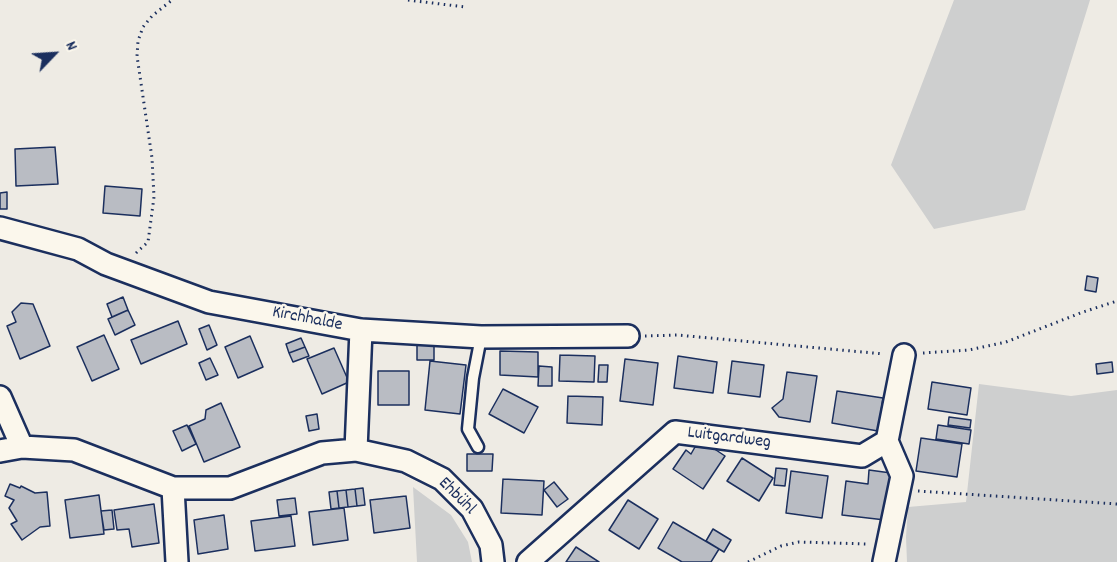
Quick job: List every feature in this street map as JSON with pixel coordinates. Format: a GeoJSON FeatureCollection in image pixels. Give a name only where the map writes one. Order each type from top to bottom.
{"type":"FeatureCollection","features":[{"type":"Feature","properties":{"kind":"street","name":"Kirchhalde"},"geometry":{"type":"LineString","coordinates":[[0,228],[78,249],[106,264],[209,302],[362,330],[481,337],[628,336]]}},
{"type":"Feature","properties":{"kind":"street"},"geometry":{"type":"LineString","coordinates":[[356,450],[362,330]]}},
{"type":"Feature","properties":{"kind":"street"},"geometry":{"type":"LineString","coordinates":[[886,553],[902,476],[887,441],[903,355]]}},
{"type":"Feature","properties":{"kind":"street"},"geometry":{"type":"LineString","coordinates":[[0,398],[22,447]]}},
{"type":"Feature","properties":{"kind":"street","name":"Luitgardweg"},"geometry":{"type":"LineString","coordinates":[[528,562],[675,432],[862,456],[887,441]]}},
{"type":"Feature","properties":{"kind":"street","name":"Ehbühl"},"geometry":{"type":"LineString","coordinates":[[0,451],[22,447],[74,450],[173,488],[230,488],[322,453],[356,450],[406,461],[442,479],[472,509],[491,545],[493,562]]}},
{"type":"Feature","properties":{"kind":"street"},"geometry":{"type":"LineString","coordinates":[[173,488],[177,562]]}},
{"type":"Feature","properties":{"kind":"lane"},"geometry":{"type":"LineString","coordinates":[[478,447],[468,429],[473,378],[481,337]]}},
{"type":"Feature","properties":{"kind":"path"},"geometry":{"type":"LineString","coordinates":[[136,253],[148,242],[154,197],[152,158],[136,56],[138,41],[143,27],[152,16],[172,0]]}},
{"type":"Feature","properties":{"kind":"path"},"geometry":{"type":"LineString","coordinates":[[408,0],[465,7]]}},
{"type":"Feature","properties":{"kind":"path"},"geometry":{"type":"LineString","coordinates":[[628,336],[677,335],[868,354],[903,355],[969,350],[1006,342],[1117,301]]}},
{"type":"Feature","properties":{"kind":"path"},"geometry":{"type":"LineString","coordinates":[[899,490],[1117,504]]}},
{"type":"Feature","properties":{"kind":"path"},"geometry":{"type":"LineString","coordinates":[[748,562],[781,546],[799,542],[886,553]]}},
{"type":"Feature","properties":{"kind":"shaded area"},"geometry":{"type":"Polygon","coordinates":[[[954,0],[1090,0],[1025,210],[934,229],[891,165],[954,0]]]}},
{"type":"Feature","properties":{"kind":"shaded area"},"geometry":{"type":"Polygon","coordinates":[[[979,384],[1071,396],[1117,390],[1117,562],[907,562],[908,507],[966,502],[979,384]]]}},
{"type":"Feature","properties":{"kind":"shaded area"},"geometry":{"type":"Polygon","coordinates":[[[413,487],[451,515],[468,542],[472,562],[417,562],[413,487]]]}},
{"type":"Feature","properties":{"kind":"building"},"geometry":{"type":"Polygon","coordinates":[[[55,147],[58,184],[16,186],[15,149],[55,147]]]}},
{"type":"Feature","properties":{"kind":"building"},"geometry":{"type":"Polygon","coordinates":[[[105,186],[142,189],[140,216],[103,213],[105,186]]]}},
{"type":"Feature","properties":{"kind":"building"},"geometry":{"type":"Polygon","coordinates":[[[7,192],[7,209],[0,209],[0,193],[7,192]]]}},
{"type":"Feature","properties":{"kind":"building"},"geometry":{"type":"Polygon","coordinates":[[[1087,276],[1098,278],[1096,292],[1085,290],[1087,276]]]}},
{"type":"Feature","properties":{"kind":"building"},"geometry":{"type":"Polygon","coordinates":[[[123,297],[128,310],[112,317],[107,304],[123,297]]]}},
{"type":"Feature","properties":{"kind":"building"},"geometry":{"type":"Polygon","coordinates":[[[21,303],[33,304],[50,346],[20,359],[7,326],[16,322],[12,312],[21,303]]]}},
{"type":"Feature","properties":{"kind":"building"},"geometry":{"type":"Polygon","coordinates":[[[128,310],[135,325],[115,335],[108,319],[128,310]]]}},
{"type":"Feature","properties":{"kind":"building"},"geometry":{"type":"Polygon","coordinates":[[[178,321],[187,344],[141,364],[131,340],[178,321]]]}},
{"type":"Feature","properties":{"kind":"building"},"geometry":{"type":"Polygon","coordinates":[[[209,325],[217,345],[207,350],[199,329],[209,325]]]}},
{"type":"Feature","properties":{"kind":"building"},"geometry":{"type":"Polygon","coordinates":[[[104,335],[119,369],[92,381],[77,347],[104,335]]]}},
{"type":"Feature","properties":{"kind":"building"},"geometry":{"type":"Polygon","coordinates":[[[250,336],[263,367],[238,378],[225,347],[250,336]]]}},
{"type":"Feature","properties":{"kind":"building"},"geometry":{"type":"Polygon","coordinates":[[[301,338],[305,347],[289,353],[286,344],[301,338]]]}},
{"type":"Feature","properties":{"kind":"building"},"geometry":{"type":"Polygon","coordinates":[[[417,344],[434,344],[434,360],[417,360],[417,344]]]}},
{"type":"Feature","properties":{"kind":"building"},"geometry":{"type":"Polygon","coordinates":[[[305,347],[309,356],[293,362],[289,353],[305,347]]]}},
{"type":"Feature","properties":{"kind":"building"},"geometry":{"type":"Polygon","coordinates":[[[334,348],[349,382],[322,394],[307,359],[334,348]]]}},
{"type":"Feature","properties":{"kind":"building"},"geometry":{"type":"Polygon","coordinates":[[[500,351],[538,352],[538,377],[500,375],[500,351]]]}},
{"type":"Feature","properties":{"kind":"building"},"geometry":{"type":"Polygon","coordinates":[[[560,355],[595,356],[594,382],[559,381],[560,355]]]}},
{"type":"Feature","properties":{"kind":"building"},"geometry":{"type":"Polygon","coordinates":[[[678,356],[717,362],[713,393],[674,388],[678,356]]]}},
{"type":"Feature","properties":{"kind":"building"},"geometry":{"type":"Polygon","coordinates":[[[210,358],[218,375],[206,380],[199,363],[210,358]]]}},
{"type":"Feature","properties":{"kind":"building"},"geometry":{"type":"Polygon","coordinates":[[[625,359],[658,363],[653,405],[620,401],[625,359]]]}},
{"type":"Feature","properties":{"kind":"building"},"geometry":{"type":"Polygon","coordinates":[[[430,361],[466,365],[460,414],[425,410],[430,361]]]}},
{"type":"Feature","properties":{"kind":"building"},"geometry":{"type":"Polygon","coordinates":[[[732,361],[764,365],[760,397],[728,393],[732,361]]]}},
{"type":"Feature","properties":{"kind":"building"},"geometry":{"type":"Polygon","coordinates":[[[1112,362],[1113,372],[1097,374],[1096,364],[1112,362]]]}},
{"type":"Feature","properties":{"kind":"building"},"geometry":{"type":"Polygon","coordinates":[[[599,365],[608,365],[607,382],[598,382],[599,365]]]}},
{"type":"Feature","properties":{"kind":"building"},"geometry":{"type":"Polygon","coordinates":[[[539,366],[552,367],[552,386],[538,386],[539,366]]]}},
{"type":"Feature","properties":{"kind":"building"},"geometry":{"type":"Polygon","coordinates":[[[378,371],[409,371],[409,405],[378,405],[378,371]]]}},
{"type":"Feature","properties":{"kind":"building"},"geometry":{"type":"Polygon","coordinates":[[[787,372],[817,376],[810,422],[779,417],[772,408],[783,399],[787,372]]]}},
{"type":"Feature","properties":{"kind":"building"},"geometry":{"type":"Polygon","coordinates":[[[932,382],[971,388],[967,415],[928,409],[932,382]]]}},
{"type":"Feature","properties":{"kind":"building"},"geometry":{"type":"Polygon","coordinates":[[[503,389],[538,407],[524,433],[489,414],[503,389]]]}},
{"type":"Feature","properties":{"kind":"building"},"geometry":{"type":"Polygon","coordinates":[[[837,391],[883,398],[878,431],[832,423],[837,391]]]}},
{"type":"Feature","properties":{"kind":"building"},"geometry":{"type":"Polygon","coordinates":[[[568,396],[603,397],[602,425],[567,423],[568,396]]]}},
{"type":"Feature","properties":{"kind":"building"},"geometry":{"type":"Polygon","coordinates":[[[221,403],[240,447],[204,462],[189,426],[205,419],[206,410],[221,403]]]}},
{"type":"Feature","properties":{"kind":"building"},"geometry":{"type":"Polygon","coordinates":[[[317,414],[319,429],[309,431],[306,416],[317,414]]]}},
{"type":"Feature","properties":{"kind":"building"},"geometry":{"type":"Polygon","coordinates":[[[949,417],[971,420],[970,428],[948,425],[949,417]]]}},
{"type":"Feature","properties":{"kind":"building"},"geometry":{"type":"Polygon","coordinates":[[[187,425],[196,444],[182,451],[173,431],[187,425]]]}},
{"type":"Feature","properties":{"kind":"building"},"geometry":{"type":"Polygon","coordinates":[[[938,425],[971,430],[969,444],[936,439],[938,425]]]}},
{"type":"Feature","properties":{"kind":"building"},"geometry":{"type":"Polygon","coordinates":[[[921,438],[962,444],[957,477],[916,471],[921,438]]]}},
{"type":"Feature","properties":{"kind":"building"},"geometry":{"type":"Polygon","coordinates":[[[695,447],[713,448],[725,456],[703,489],[673,469],[686,450],[691,454],[695,447]]]}},
{"type":"Feature","properties":{"kind":"building"},"geometry":{"type":"Polygon","coordinates":[[[467,454],[493,454],[492,471],[467,471],[467,454]]]}},
{"type":"Feature","properties":{"kind":"building"},"geometry":{"type":"Polygon","coordinates":[[[742,458],[773,478],[759,501],[727,481],[742,458]]]}},
{"type":"Feature","properties":{"kind":"building"},"geometry":{"type":"Polygon","coordinates":[[[776,468],[787,469],[785,486],[774,485],[776,468]]]}},
{"type":"Feature","properties":{"kind":"building"},"geometry":{"type":"Polygon","coordinates":[[[869,470],[891,473],[885,520],[842,515],[846,481],[868,484],[869,470]]]}},
{"type":"Feature","properties":{"kind":"building"},"geometry":{"type":"Polygon","coordinates":[[[791,471],[828,476],[822,518],[786,513],[791,471]]]}},
{"type":"Feature","properties":{"kind":"building"},"geometry":{"type":"Polygon","coordinates":[[[503,479],[544,481],[542,515],[501,513],[503,479]]]}},
{"type":"Feature","properties":{"kind":"building"},"geometry":{"type":"Polygon","coordinates":[[[554,482],[568,499],[557,507],[544,490],[554,482]]]}},
{"type":"Feature","properties":{"kind":"building"},"geometry":{"type":"Polygon","coordinates":[[[10,484],[20,488],[21,486],[35,493],[47,492],[50,526],[40,527],[22,540],[11,524],[17,521],[9,508],[14,500],[5,496],[10,484]]]}},
{"type":"Feature","properties":{"kind":"building"},"geometry":{"type":"Polygon","coordinates":[[[363,488],[365,505],[357,506],[355,489],[363,488]]]}},
{"type":"Feature","properties":{"kind":"building"},"geometry":{"type":"Polygon","coordinates":[[[355,489],[357,506],[348,507],[346,490],[355,489]]]}},
{"type":"Feature","properties":{"kind":"building"},"geometry":{"type":"Polygon","coordinates":[[[346,490],[348,507],[339,508],[337,491],[346,490]]]}},
{"type":"Feature","properties":{"kind":"building"},"geometry":{"type":"Polygon","coordinates":[[[337,491],[339,508],[331,509],[329,492],[337,491]]]}},
{"type":"Feature","properties":{"kind":"building"},"geometry":{"type":"Polygon","coordinates":[[[99,495],[104,534],[70,538],[65,500],[99,495]]]}},
{"type":"Feature","properties":{"kind":"building"},"geometry":{"type":"Polygon","coordinates":[[[406,496],[410,528],[374,533],[370,500],[406,496]]]}},
{"type":"Feature","properties":{"kind":"building"},"geometry":{"type":"Polygon","coordinates":[[[295,498],[297,514],[279,516],[277,500],[295,498]]]}},
{"type":"Feature","properties":{"kind":"building"},"geometry":{"type":"Polygon","coordinates":[[[628,500],[658,519],[639,549],[609,530],[628,500]]]}},
{"type":"Feature","properties":{"kind":"building"},"geometry":{"type":"Polygon","coordinates":[[[154,504],[159,543],[132,547],[129,529],[117,530],[114,510],[154,504]]]}},
{"type":"Feature","properties":{"kind":"building"},"geometry":{"type":"Polygon","coordinates":[[[344,508],[348,540],[313,545],[309,512],[344,508]]]}},
{"type":"Feature","properties":{"kind":"building"},"geometry":{"type":"Polygon","coordinates":[[[112,510],[114,529],[104,530],[101,511],[112,510]]]}},
{"type":"Feature","properties":{"kind":"building"},"geometry":{"type":"Polygon","coordinates":[[[224,515],[228,549],[198,554],[194,520],[224,515]]]}},
{"type":"Feature","properties":{"kind":"building"},"geometry":{"type":"Polygon","coordinates":[[[291,516],[295,546],[255,551],[251,521],[291,516]]]}},
{"type":"Feature","properties":{"kind":"building"},"geometry":{"type":"Polygon","coordinates":[[[673,522],[719,549],[711,562],[682,562],[658,548],[673,522]]]}},
{"type":"Feature","properties":{"kind":"building"},"geometry":{"type":"Polygon","coordinates":[[[713,529],[731,540],[724,552],[706,541],[713,529]]]}},
{"type":"Feature","properties":{"kind":"building"},"geometry":{"type":"Polygon","coordinates":[[[576,547],[599,562],[566,562],[576,547]]]}}]}
